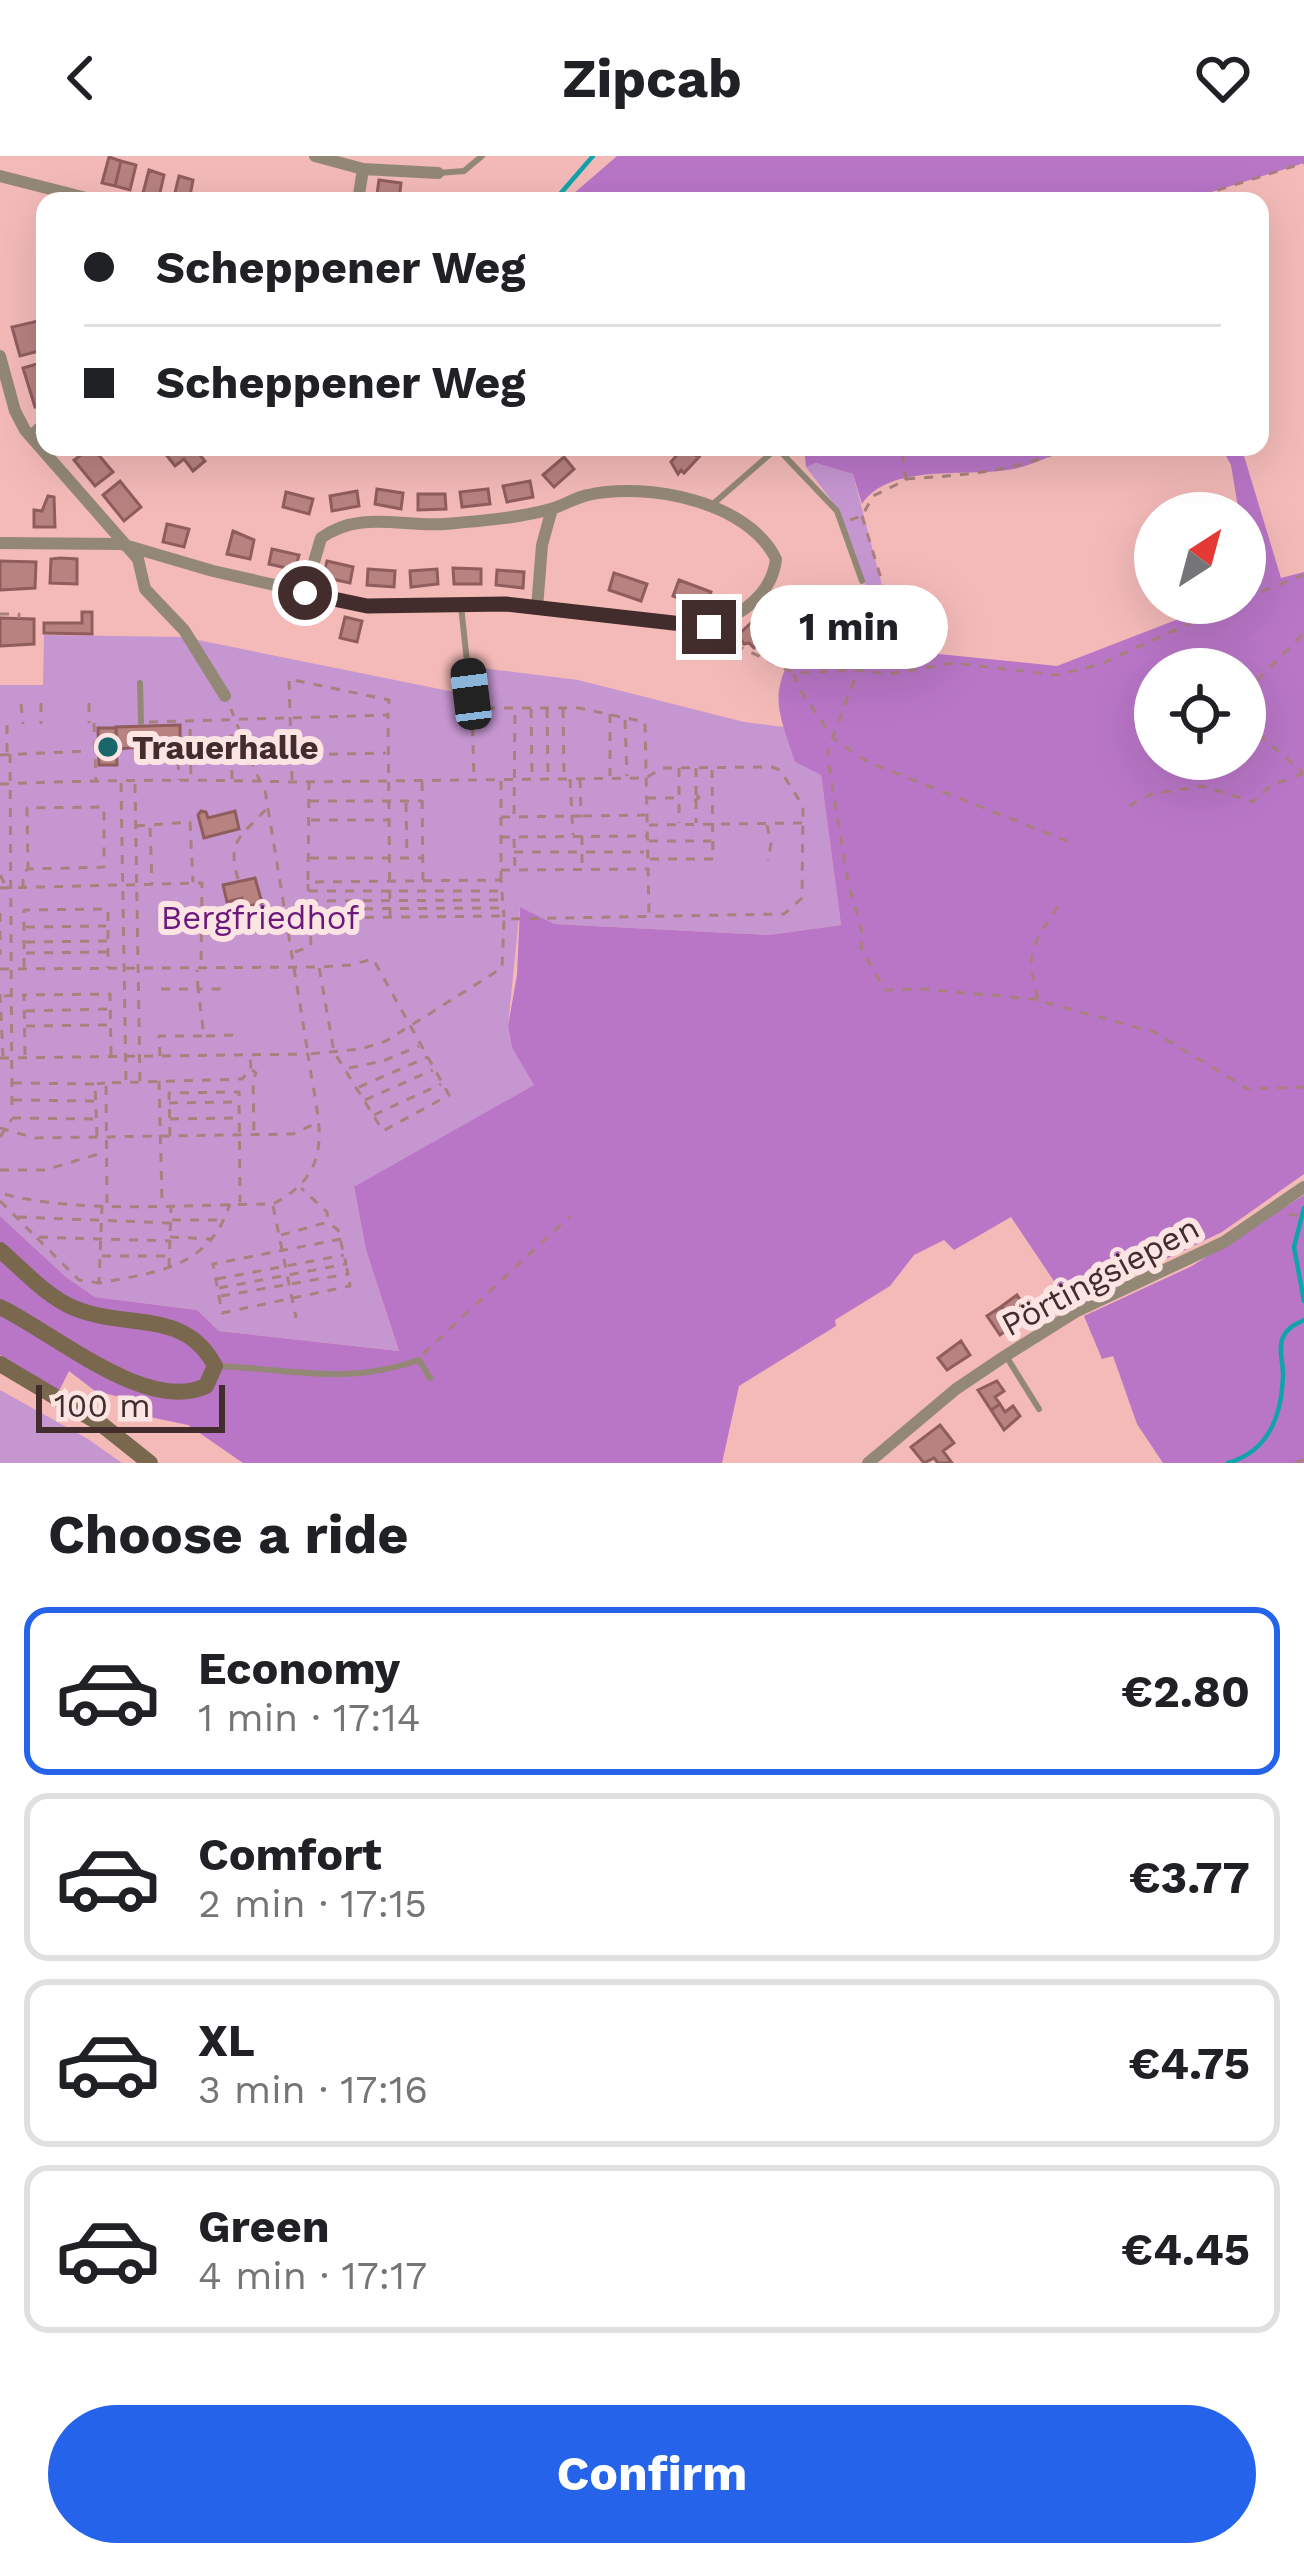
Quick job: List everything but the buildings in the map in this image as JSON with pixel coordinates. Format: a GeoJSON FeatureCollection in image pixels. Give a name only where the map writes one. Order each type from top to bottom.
{"type":"FeatureCollection","features":[{"type":"Feature","properties":{"kind":"main road"},"geometry":{"type":"LineString","coordinates":[[0,1250],[58,1300],[82,1311],[186,1331],[204,1344],[215,1366],[206,1385],[190,1394],[167,1393],[127,1379],[0,1307]]}},
{"type":"Feature","properties":{"kind":"main road"},"geometry":{"type":"LineString","coordinates":[[0,1364],[100,1424],[150,1463]]}},
{"type":"Feature","properties":{"kind":"street"},"geometry":{"type":"LineString","coordinates":[[315,156],[363,169],[438,172]]}},
{"type":"Feature","properties":{"kind":"street"},"geometry":{"type":"LineString","coordinates":[[359,192],[363,169]]}},
{"type":"Feature","properties":{"kind":"street"},"geometry":{"type":"LineString","coordinates":[[0,176],[63,192]]}},
{"type":"Feature","properties":{"kind":"street"},"geometry":{"type":"LineString","coordinates":[[0,356],[15,411],[36,443]]}},
{"type":"Feature","properties":{"kind":"street"},"geometry":{"type":"LineString","coordinates":[[47,456],[138,559],[145,589],[184,630],[225,696]]}},
{"type":"Feature","properties":{"kind":"street"},"geometry":{"type":"LineString","coordinates":[[0,542],[121,544],[305,593],[397,608],[460,602],[709,627],[734,618],[768,587],[776,559],[754,527],[710,507],[663,494],[624,492],[588,495],[552,509],[444,524],[365,520],[345,524],[321,538],[305,593]]}},
{"type":"Feature","properties":{"kind":"street"},"geometry":{"type":"LineString","coordinates":[[536,608],[542,545],[552,509]]}},
{"type":"Feature","properties":{"kind":"street","name":"Pörtingsiepen"},"geometry":{"type":"LineString","coordinates":[[868,1463],[956,1389],[1005,1356],[1077,1311],[1224,1242],[1304,1187]]}},
{"type":"Feature","properties":{"kind":"lane"},"geometry":{"type":"LineString","coordinates":[[438,172],[464,171],[482,156]]}},
{"type":"Feature","properties":{"kind":"lane"},"geometry":{"type":"LineString","coordinates":[[28,434],[36,427]]}},
{"type":"Feature","properties":{"kind":"lane"},"geometry":{"type":"LineString","coordinates":[[710,507],[767,456]]}},
{"type":"Feature","properties":{"kind":"lane"},"geometry":{"type":"LineString","coordinates":[[785,456],[837,511],[862,581]]}},
{"type":"Feature","properties":{"kind":"lane"},"geometry":{"type":"LineString","coordinates":[[460,602],[472,699]]}},
{"type":"Feature","properties":{"kind":"lane"},"geometry":{"type":"LineString","coordinates":[[140,683],[141,722]]}},
{"type":"Feature","properties":{"kind":"lane"},"geometry":{"type":"LineString","coordinates":[[1005,1356],[1039,1409]]}},
{"type":"Feature","properties":{"kind":"lane"},"geometry":{"type":"LineString","coordinates":[[215,1366],[352,1377],[386,1372],[418,1360],[430,1378]]}},
{"type":"Feature","properties":{"kind":"path"},"geometry":{"type":"LineString","coordinates":[[1212,192],[1304,163]]}},
{"type":"Feature","properties":{"kind":"path"},"geometry":{"type":"LineString","coordinates":[[902,456],[906,479]]}},
{"type":"Feature","properties":{"kind":"path"},"geometry":{"type":"LineString","coordinates":[[842,523],[862,516],[873,496],[906,479],[1004,471],[1050,456]]}},
{"type":"Feature","properties":{"kind":"path"},"geometry":{"type":"LineString","coordinates":[[862,516],[892,618],[858,670],[828,760],[848,882],[860,918],[861,948],[885,990],[1039,1000],[1154,1032],[1248,1089],[1304,1088]]}},
{"type":"Feature","properties":{"kind":"path"},"geometry":{"type":"LineString","coordinates":[[1266,590],[1304,575]]}},
{"type":"Feature","properties":{"kind":"path"},"geometry":{"type":"LineString","coordinates":[[0,614],[20,614],[19,618]]}},
{"type":"Feature","properties":{"kind":"path"},"geometry":{"type":"LineString","coordinates":[[709,627],[724,640],[794,673],[858,670],[889,674],[953,662],[1057,675],[1101,664],[1188,624]]}},
{"type":"Feature","properties":{"kind":"path"},"geometry":{"type":"LineString","coordinates":[[1266,672],[1304,633]]}},
{"type":"Feature","properties":{"kind":"path"},"geometry":{"type":"LineString","coordinates":[[794,673],[798,687],[834,739],[868,761],[1072,842]]}},
{"type":"Feature","properties":{"kind":"path"},"geometry":{"type":"LineString","coordinates":[[292,782],[289,679],[388,700],[390,917]]}},
{"type":"Feature","properties":{"kind":"path"},"geometry":{"type":"LineString","coordinates":[[0,1193],[104,1204],[273,1204],[301,1188],[311,1176],[318,1155],[316,1123],[294,952],[268,807],[225,696]]}},
{"type":"Feature","properties":{"kind":"path"},"geometry":{"type":"LineString","coordinates":[[472,699],[475,779]]}},
{"type":"Feature","properties":{"kind":"path"},"geometry":{"type":"LineString","coordinates":[[89,703],[96,783]]}},
{"type":"Feature","properties":{"kind":"path"},"geometry":{"type":"LineString","coordinates":[[21,704],[22,724]]}},
{"type":"Feature","properties":{"kind":"path"},"geometry":{"type":"LineString","coordinates":[[41,704],[41,724]]}},
{"type":"Feature","properties":{"kind":"path"},"geometry":{"type":"LineString","coordinates":[[486,708],[563,708],[645,722],[649,916]]}},
{"type":"Feature","properties":{"kind":"path"},"geometry":{"type":"LineString","coordinates":[[531,708],[532,779]]}},
{"type":"Feature","properties":{"kind":"path"},"geometry":{"type":"LineString","coordinates":[[547,708],[548,779]]}},
{"type":"Feature","properties":{"kind":"path"},"geometry":{"type":"LineString","coordinates":[[563,708],[573,837]]}},
{"type":"Feature","properties":{"kind":"path"},"geometry":{"type":"LineString","coordinates":[[514,817],[515,709]]}},
{"type":"Feature","properties":{"kind":"path"},"geometry":{"type":"LineString","coordinates":[[610,714],[610,778]]}},
{"type":"Feature","properties":{"kind":"path"},"geometry":{"type":"LineString","coordinates":[[141,722],[388,715]]}},
{"type":"Feature","properties":{"kind":"path"},"geometry":{"type":"LineString","coordinates":[[626,718],[627,778]]}},
{"type":"Feature","properties":{"kind":"path"},"geometry":{"type":"LineString","coordinates":[[0,1137],[12,1116],[13,1085],[7,725]]}},
{"type":"Feature","properties":{"kind":"path"},"geometry":{"type":"LineString","coordinates":[[190,729],[191,782]]}},
{"type":"Feature","properties":{"kind":"path"},"geometry":{"type":"LineString","coordinates":[[233,781],[232,736],[241,731]]}},
{"type":"Feature","properties":{"kind":"path"},"geometry":{"type":"LineString","coordinates":[[1129,806],[1151,794],[1203,786],[1253,802],[1270,786],[1304,773],[1266,740]]}},
{"type":"Feature","properties":{"kind":"path"},"geometry":{"type":"LineString","coordinates":[[177,743],[179,782]]}},
{"type":"Feature","properties":{"kind":"path"},"geometry":{"type":"LineString","coordinates":[[6,754],[88,752]]}},
{"type":"Feature","properties":{"kind":"path"},"geometry":{"type":"LineString","coordinates":[[292,755],[388,753]]}},
{"type":"Feature","properties":{"kind":"path"},"geometry":{"type":"LineString","coordinates":[[0,784],[646,778],[662,768],[712,768],[780,770],[801,799],[805,889],[784,914],[310,918]]}},
{"type":"Feature","properties":{"kind":"path"},"geometry":{"type":"LineString","coordinates":[[679,768],[679,825]]}},
{"type":"Feature","properties":{"kind":"path"},"geometry":{"type":"LineString","coordinates":[[695,768],[696,824]]}},
{"type":"Feature","properties":{"kind":"path"},"geometry":{"type":"LineString","coordinates":[[514,852],[713,859],[712,768]]}},
{"type":"Feature","properties":{"kind":"path"},"geometry":{"type":"LineString","coordinates":[[580,778],[581,816]]}},
{"type":"Feature","properties":{"kind":"path"},"geometry":{"type":"LineString","coordinates":[[111,1057],[110,994],[1,995],[2,1058],[111,1057],[139,1055],[308,1054],[362,1049],[409,1029],[502,968],[501,779]]}},
{"type":"Feature","properties":{"kind":"path"},"geometry":{"type":"LineString","coordinates":[[422,780],[423,881]]}},
{"type":"Feature","properties":{"kind":"path"},"geometry":{"type":"LineString","coordinates":[[294,952],[311,946],[309,781]]}},
{"type":"Feature","properties":{"kind":"path"},"geometry":{"type":"LineString","coordinates":[[121,782],[126,1082]]}},
{"type":"Feature","properties":{"kind":"path"},"geometry":{"type":"LineString","coordinates":[[135,782],[140,1081]]}},
{"type":"Feature","properties":{"kind":"path"},"geometry":{"type":"LineString","coordinates":[[647,798],[679,798]]}},
{"type":"Feature","properties":{"kind":"path"},"geometry":{"type":"LineString","coordinates":[[309,801],[422,800]]}},
{"type":"Feature","properties":{"kind":"path"},"geometry":{"type":"LineString","coordinates":[[406,801],[407,858]]}},
{"type":"Feature","properties":{"kind":"path"},"geometry":{"type":"LineString","coordinates":[[23,888],[23,873],[28,869],[104,867],[100,807],[27,808],[28,869]]}},
{"type":"Feature","properties":{"kind":"path"},"geometry":{"type":"LineString","coordinates":[[238,879],[233,843],[268,807]]}},
{"type":"Feature","properties":{"kind":"path"},"geometry":{"type":"LineString","coordinates":[[501,817],[647,815]]}},
{"type":"Feature","properties":{"kind":"path"},"geometry":{"type":"LineString","coordinates":[[309,820],[389,820]]}},
{"type":"Feature","properties":{"kind":"path"},"geometry":{"type":"LineString","coordinates":[[136,826],[190,822],[193,884]]}},
{"type":"Feature","properties":{"kind":"path"},"geometry":{"type":"LineString","coordinates":[[767,823],[768,861]]}},
{"type":"Feature","properties":{"kind":"path"},"geometry":{"type":"LineString","coordinates":[[647,825],[803,823]]}},
{"type":"Feature","properties":{"kind":"path"},"geometry":{"type":"LineString","coordinates":[[150,826],[152,886]]}},
{"type":"Feature","properties":{"kind":"path"},"geometry":{"type":"LineString","coordinates":[[581,836],[582,869]]}},
{"type":"Feature","properties":{"kind":"path"},"geometry":{"type":"LineString","coordinates":[[501,837],[713,841]]}},
{"type":"Feature","properties":{"kind":"path"},"geometry":{"type":"LineString","coordinates":[[514,837],[515,869]]}},
{"type":"Feature","properties":{"kind":"path"},"geometry":{"type":"LineString","coordinates":[[308,858],[423,858]]}},
{"type":"Feature","properties":{"kind":"path"},"geometry":{"type":"LineString","coordinates":[[501,869],[648,869]]}},
{"type":"Feature","properties":{"kind":"path"},"geometry":{"type":"LineString","coordinates":[[0,875],[7,888]]}},
{"type":"Feature","properties":{"kind":"path"},"geometry":{"type":"LineString","coordinates":[[308,882],[501,880]]}},
{"type":"Feature","properties":{"kind":"path"},"geometry":{"type":"LineString","coordinates":[[440,881],[440,917]]}},
{"type":"Feature","properties":{"kind":"path"},"geometry":{"type":"LineString","coordinates":[[7,888],[202,884],[198,989],[204,1036]]}},
{"type":"Feature","properties":{"kind":"path"},"geometry":{"type":"LineString","coordinates":[[309,891],[502,891]]}},
{"type":"Feature","properties":{"kind":"path"},"geometry":{"type":"LineString","coordinates":[[309,901],[502,900]]}},
{"type":"Feature","properties":{"kind":"path"},"geometry":{"type":"LineString","coordinates":[[1039,1000],[1028,967],[1036,940],[1060,903]]}},
{"type":"Feature","properties":{"kind":"path"},"geometry":{"type":"LineString","coordinates":[[310,909],[503,908]]}},
{"type":"Feature","properties":{"kind":"path"},"geometry":{"type":"LineString","coordinates":[[24,969],[24,910],[108,909],[108,970]]}},
{"type":"Feature","properties":{"kind":"path"},"geometry":{"type":"LineString","coordinates":[[0,955],[0,913],[13,913]]}},
{"type":"Feature","properties":{"kind":"path"},"geometry":{"type":"LineString","coordinates":[[24,927],[108,926]]}},
{"type":"Feature","properties":{"kind":"path"},"geometry":{"type":"LineString","coordinates":[[25,942],[108,941]]}},
{"type":"Feature","properties":{"kind":"path"},"geometry":{"type":"LineString","coordinates":[[25,953],[109,952]]}},
{"type":"Feature","properties":{"kind":"path"},"geometry":{"type":"LineString","coordinates":[[0,969],[319,967],[373,959],[449,1095],[383,1131],[334,1052],[319,967]]}},
{"type":"Feature","properties":{"kind":"path"},"geometry":{"type":"LineString","coordinates":[[161,989],[229,989]]}},
{"type":"Feature","properties":{"kind":"path"},"geometry":{"type":"LineString","coordinates":[[24,995],[25,1058]]}},
{"type":"Feature","properties":{"kind":"path"},"geometry":{"type":"LineString","coordinates":[[25,1011],[110,1009]]}},
{"type":"Feature","properties":{"kind":"path"},"geometry":{"type":"LineString","coordinates":[[25,1026],[110,1024]]}},
{"type":"Feature","properties":{"kind":"path"},"geometry":{"type":"LineString","coordinates":[[160,1056],[159,1036],[233,1035]]}},
{"type":"Feature","properties":{"kind":"path"},"geometry":{"type":"LineString","coordinates":[[347,1069],[383,1061],[420,1045]]}},
{"type":"Feature","properties":{"kind":"path"},"geometry":{"type":"LineString","coordinates":[[0,1088],[242,1078],[251,1069],[250,1054]]}},
{"type":"Feature","properties":{"kind":"path"},"geometry":{"type":"LineString","coordinates":[[358,1088],[428,1057]]}},
{"type":"Feature","properties":{"kind":"path"},"geometry":{"type":"LineString","coordinates":[[251,1069],[256,1072],[254,1135]]}},
{"type":"Feature","properties":{"kind":"path"},"geometry":{"type":"LineString","coordinates":[[365,1100],[435,1069]]}},
{"type":"Feature","properties":{"kind":"path"},"geometry":{"type":"LineString","coordinates":[[159,1081],[163,1204]]}},
{"type":"Feature","properties":{"kind":"path"},"geometry":{"type":"LineString","coordinates":[[99,1282],[106,1083]]}},
{"type":"Feature","properties":{"kind":"path"},"geometry":{"type":"LineString","coordinates":[[374,1115],[442,1083]]}},
{"type":"Feature","properties":{"kind":"path"},"geometry":{"type":"LineString","coordinates":[[95,1084],[97,1138]]}},
{"type":"Feature","properties":{"kind":"path"},"geometry":{"type":"LineString","coordinates":[[170,1136],[169,1093],[238,1092],[240,1204]]}},
{"type":"Feature","properties":{"kind":"path"},"geometry":{"type":"LineString","coordinates":[[12,1100],[95,1101]]}},
{"type":"Feature","properties":{"kind":"path"},"geometry":{"type":"LineString","coordinates":[[169,1103],[238,1102]]}},
{"type":"Feature","properties":{"kind":"path"},"geometry":{"type":"LineString","coordinates":[[0,1114],[96,1119]]}},
{"type":"Feature","properties":{"kind":"path"},"geometry":{"type":"LineString","coordinates":[[170,1119],[238,1118]]}},
{"type":"Feature","properties":{"kind":"path"},"geometry":{"type":"LineString","coordinates":[[3,1129],[35,1138],[254,1135],[293,1134],[316,1123]]}},
{"type":"Feature","properties":{"kind":"path"},"geometry":{"type":"LineString","coordinates":[[0,1170],[45,1170],[106,1151]]}},
{"type":"Feature","properties":{"kind":"path"},"geometry":{"type":"LineString","coordinates":[[301,1188],[327,1212],[328,1222],[338,1230],[346,1264],[350,1286],[222,1313],[213,1264],[340,1239]]}},
{"type":"Feature","properties":{"kind":"path"},"geometry":{"type":"LineString","coordinates":[[0,1201],[79,1280],[99,1282],[194,1257],[215,1239],[230,1204]]}},
{"type":"Feature","properties":{"kind":"path"},"geometry":{"type":"LineString","coordinates":[[169,1267],[171,1204]]}},
{"type":"Feature","properties":{"kind":"path"},"geometry":{"type":"LineString","coordinates":[[273,1204],[296,1318]]}},
{"type":"Feature","properties":{"kind":"path"},"geometry":{"type":"LineString","coordinates":[[418,1360],[570,1216]]}},
{"type":"Feature","properties":{"kind":"path"},"geometry":{"type":"LineString","coordinates":[[1294,1216],[1304,1217]]}},
{"type":"Feature","properties":{"kind":"path"},"geometry":{"type":"LineString","coordinates":[[16,1217],[101,1222],[225,1220]]}},
{"type":"Feature","properties":{"kind":"path"},"geometry":{"type":"LineString","coordinates":[[279,1235],[328,1222]]}},
{"type":"Feature","properties":{"kind":"path"},"geometry":{"type":"LineString","coordinates":[[36,1237],[215,1239]]}},
{"type":"Feature","properties":{"kind":"path"},"geometry":{"type":"LineString","coordinates":[[216,1280],[344,1255]]}},
{"type":"Feature","properties":{"kind":"path"},"geometry":{"type":"LineString","coordinates":[[100,1256],[169,1256]]}},
{"type":"Feature","properties":{"kind":"path"},"geometry":{"type":"LineString","coordinates":[[217,1288],[346,1264]]}},
{"type":"Feature","properties":{"kind":"path"},"geometry":{"type":"LineString","coordinates":[[219,1297],[348,1274]]}},
{"type":"Feature","properties":{"kind":"path"},"geometry":{"type":"LineString","coordinates":[[1295,1463],[1304,1459]]}},
{"type":"Feature","properties":{"kind":"green space"},"geometry":{"type":"Polygon","coordinates":[[[816,463],[853,474],[892,624],[919,652],[866,647],[868,593],[838,509],[806,467],[816,463]]]}},
{"type":"Feature","properties":{"kind":"green space","name":"Bergfriedhof"},"geometry":{"type":"Polygon","coordinates":[[[44,635],[183,637],[464,694],[473,667],[578,680],[744,722],[784,727],[795,762],[821,775],[841,925],[770,935],[553,924],[520,907],[508,1026],[512,1048],[534,1085],[354,1188],[366,1250],[399,1351],[219,1331],[197,1310],[95,1297],[0,1216],[0,685],[43,685],[44,635]]]}},
{"type":"Feature","properties":{"kind":"green space"},"geometry":{"type":"Polygon","coordinates":[[[0,1390],[88,1439],[122,1463],[0,1463],[0,1390]]]}},
{"type":"Feature","properties":{"kind":"shaded area"},"geometry":{"type":"Polygon","coordinates":[[[617,156],[1304,156],[1304,163],[1212,192],[575,192],[617,156]]]}},
{"type":"Feature","properties":{"kind":"shaded area"},"geometry":{"type":"Polygon","coordinates":[[[805,456],[1051,456],[1015,469],[909,477],[874,491],[862,504],[853,474],[816,463],[806,467],[805,456]]]}},
{"type":"Feature","properties":{"kind":"shaded area"},"geometry":{"type":"Polygon","coordinates":[[[1226,456],[1244,456],[1255,492],[1236,492],[1226,456]]]}},
{"type":"Feature","properties":{"kind":"shaded area"},"geometry":{"type":"Polygon","coordinates":[[[1266,529],[1281,578],[1304,572],[1304,1174],[1222,1232],[1070,1305],[1011,1217],[954,1250],[944,1240],[914,1255],[890,1286],[835,1320],[836,1326],[739,1386],[722,1463],[243,1463],[188,1425],[145,1416],[120,1397],[95,1391],[69,1371],[59,1391],[0,1355],[0,1216],[95,1297],[197,1310],[219,1331],[399,1351],[366,1250],[354,1187],[534,1085],[512,1048],[508,1026],[517,975],[520,907],[554,924],[769,935],[841,925],[821,775],[795,762],[780,713],[783,675],[799,640],[1057,666],[1166,624],[1266,624],[1266,529]]]}},
{"type":"Feature","properties":{"kind":"shaded area"},"geometry":{"type":"Polygon","coordinates":[[[1304,1195],[1304,1463],[1163,1463],[1137,1424],[1113,1356],[1102,1359],[1084,1316],[1192,1266],[1304,1195]]]}},
{"type":"Feature","properties":{"kind":"waterway"},"geometry":{"type":"LineString","coordinates":[[562,192],[593,156]]}},
{"type":"Feature","properties":{"kind":"waterway"},"geometry":{"type":"LineString","coordinates":[[1304,1208],[1294,1247],[1304,1301]]}},
{"type":"Feature","properties":{"kind":"waterway"},"geometry":{"type":"LineString","coordinates":[[1228,1463],[1254,1450],[1270,1430],[1282,1389],[1282,1341],[1290,1328],[1304,1320]]}},
{"type":"Feature","properties":{"kind":"place","name":"Trauerhalle"},"geometry":{"type":"Point","coordinates":[108,747]}},
{"type":"Feature","properties":{"kind":"route"},"geometry":{"type":"LineString","coordinates":[[305,593],[367,606],[506,604],[709,627]]}}]}
